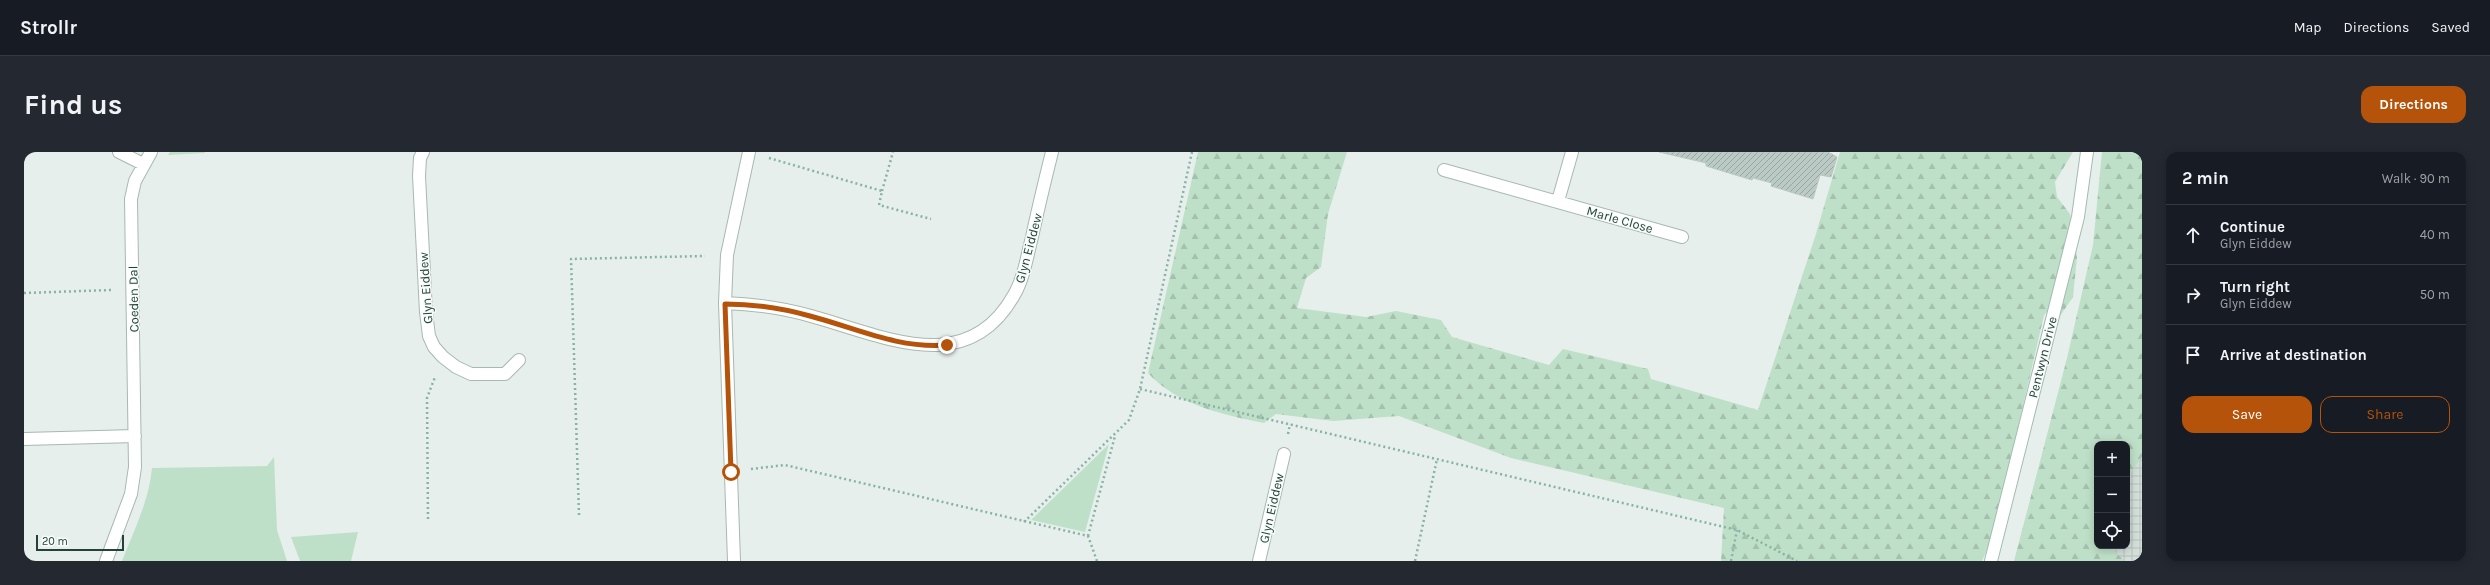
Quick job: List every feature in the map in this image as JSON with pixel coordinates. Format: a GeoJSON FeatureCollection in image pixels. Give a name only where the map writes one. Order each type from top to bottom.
{"type":"FeatureCollection","features":[{"type":"Feature","properties":{"kind":"street"},"geometry":{"type":"LineString","coordinates":[[119,152],[143,164]]}},
{"type":"Feature","properties":{"kind":"street","name":"Coeden Dal"},"geometry":{"type":"LineString","coordinates":[[106,561],[131,494],[135,436],[131,199],[135,181],[143,164],[151,152]]}},
{"type":"Feature","properties":{"kind":"street","name":"Glyn Eiddew"},"geometry":{"type":"LineString","coordinates":[[423,152],[420,158],[420,176],[426,312],[429,336],[434,347],[443,357],[456,367],[471,374],[505,374],[519,360]]}},
{"type":"Feature","properties":{"kind":"street"},"geometry":{"type":"LineString","coordinates":[[734,561],[725,304],[727,255],[749,152]]}},
{"type":"Feature","properties":{"kind":"street","name":"Glyn Eiddew"},"geometry":{"type":"LineString","coordinates":[[725,304],[770,306],[810,316],[902,344],[926,347],[947,345],[968,339],[988,326],[1014,295],[1024,272],[1052,152]]}},
{"type":"Feature","properties":{"kind":"street"},"geometry":{"type":"LineString","coordinates":[[1558,201],[1572,152]]}},
{"type":"Feature","properties":{"kind":"street","name":"Pentwyn Drive"},"geometry":{"type":"LineString","coordinates":[[1991,561],[2078,217],[2086,152]]}},
{"type":"Feature","properties":{"kind":"street","name":"Marle Close"},"geometry":{"type":"LineString","coordinates":[[1444,170],[1682,237]]}},
{"type":"Feature","properties":{"kind":"street"},"geometry":{"type":"LineString","coordinates":[[24,439],[135,436]]}},
{"type":"Feature","properties":{"kind":"street","name":"Glyn Eiddew"},"geometry":{"type":"LineString","coordinates":[[1258,561],[1284,454]]}},
{"type":"Feature","properties":{"kind":"path"},"geometry":{"type":"LineString","coordinates":[[749,152],[882,191]]}},
{"type":"Feature","properties":{"kind":"path"},"geometry":{"type":"LineString","coordinates":[[893,152],[879,205],[931,219]]}},
{"type":"Feature","properties":{"kind":"path"},"geometry":{"type":"LineString","coordinates":[[1024,522],[1129,420],[1140,389],[1192,152]]}},
{"type":"Feature","properties":{"kind":"path"},"geometry":{"type":"LineString","coordinates":[[579,515],[571,259],[727,255]]}},
{"type":"Feature","properties":{"kind":"path"},"geometry":{"type":"LineString","coordinates":[[24,293],[133,289]]}},
{"type":"Feature","properties":{"kind":"path"},"geometry":{"type":"LineString","coordinates":[[428,519],[426,398],[443,357]]}},
{"type":"Feature","properties":{"kind":"path"},"geometry":{"type":"LineString","coordinates":[[1140,389],[1737,530],[1797,561]]}},
{"type":"Feature","properties":{"kind":"path"},"geometry":{"type":"LineString","coordinates":[[1097,561],[1088,536],[1115,435]]}},
{"type":"Feature","properties":{"kind":"path"},"geometry":{"type":"LineString","coordinates":[[1415,561],[1437,459]]}},
{"type":"Feature","properties":{"kind":"path"},"geometry":{"type":"LineString","coordinates":[[731,472],[785,465],[1088,536]]}},
{"type":"Feature","properties":{"kind":"path"},"geometry":{"type":"LineString","coordinates":[[1731,561],[1737,530]]}},
{"type":"Feature","properties":{"kind":"shaded area"},"geometry":{"type":"Polygon","coordinates":[[[2142,320],[2142,561],[2075,561],[2094,548],[2130,549],[2130,441],[2127,441],[2142,320]]]}},
{"type":"Feature","properties":{"kind":"green space"},"geometry":{"type":"Polygon","coordinates":[[[170,152],[205,152],[205,153],[168,155],[170,152]]]}},
{"type":"Feature","properties":{"kind":"green space"},"geometry":{"type":"Polygon","coordinates":[[[1198,152],[1347,152],[1328,214],[1321,267],[1306,278],[1297,308],[1366,317],[1396,311],[1441,320],[1452,337],[1549,365],[1563,349],[1648,369],[1651,379],[1758,410],[1815,237],[1840,152],[2073,152],[2055,182],[2057,197],[2070,214],[2077,257],[2073,297],[2060,316],[2052,307],[2044,315],[1993,536],[1982,561],[1721,561],[1724,508],[1511,458],[1399,416],[1333,421],[1276,414],[1264,423],[1202,407],[1187,401],[1160,384],[1148,373],[1198,152]]]}},
{"type":"Feature","properties":{"kind":"green space"},"geometry":{"type":"Polygon","coordinates":[[[2102,152],[2142,152],[2142,457],[2130,474],[2130,441],[2094,441],[2094,549],[2113,549],[2124,561],[2014,561],[2067,358],[2093,245],[2102,152]]]}},
{"type":"Feature","properties":{"kind":"green space"},"geometry":{"type":"Polygon","coordinates":[[[1109,444],[1085,532],[1031,520],[1109,444]]]}},
{"type":"Feature","properties":{"kind":"green space"},"geometry":{"type":"Polygon","coordinates":[[[274,457],[277,530],[287,561],[122,561],[148,492],[152,468],[267,466],[274,457]]]}},
{"type":"Feature","properties":{"kind":"green space"},"geometry":{"type":"Polygon","coordinates":[[[358,532],[351,561],[300,561],[291,537],[358,532]]]}},
{"type":"Feature","properties":{"kind":"building"},"geometry":{"type":"Polygon","coordinates":[[[1659,152],[1828,152],[1837,157],[1831,177],[1820,175],[1813,199],[1771,186],[1772,183],[1753,178],[1752,180],[1706,166],[1706,163],[1659,152]]]}},
{"type":"Feature","properties":{"kind":"route"},"geometry":{"type":"LineString","coordinates":[[731,472],[725,304],[770,306],[810,316],[902,344],[926,347],[947,345]]}}]}
